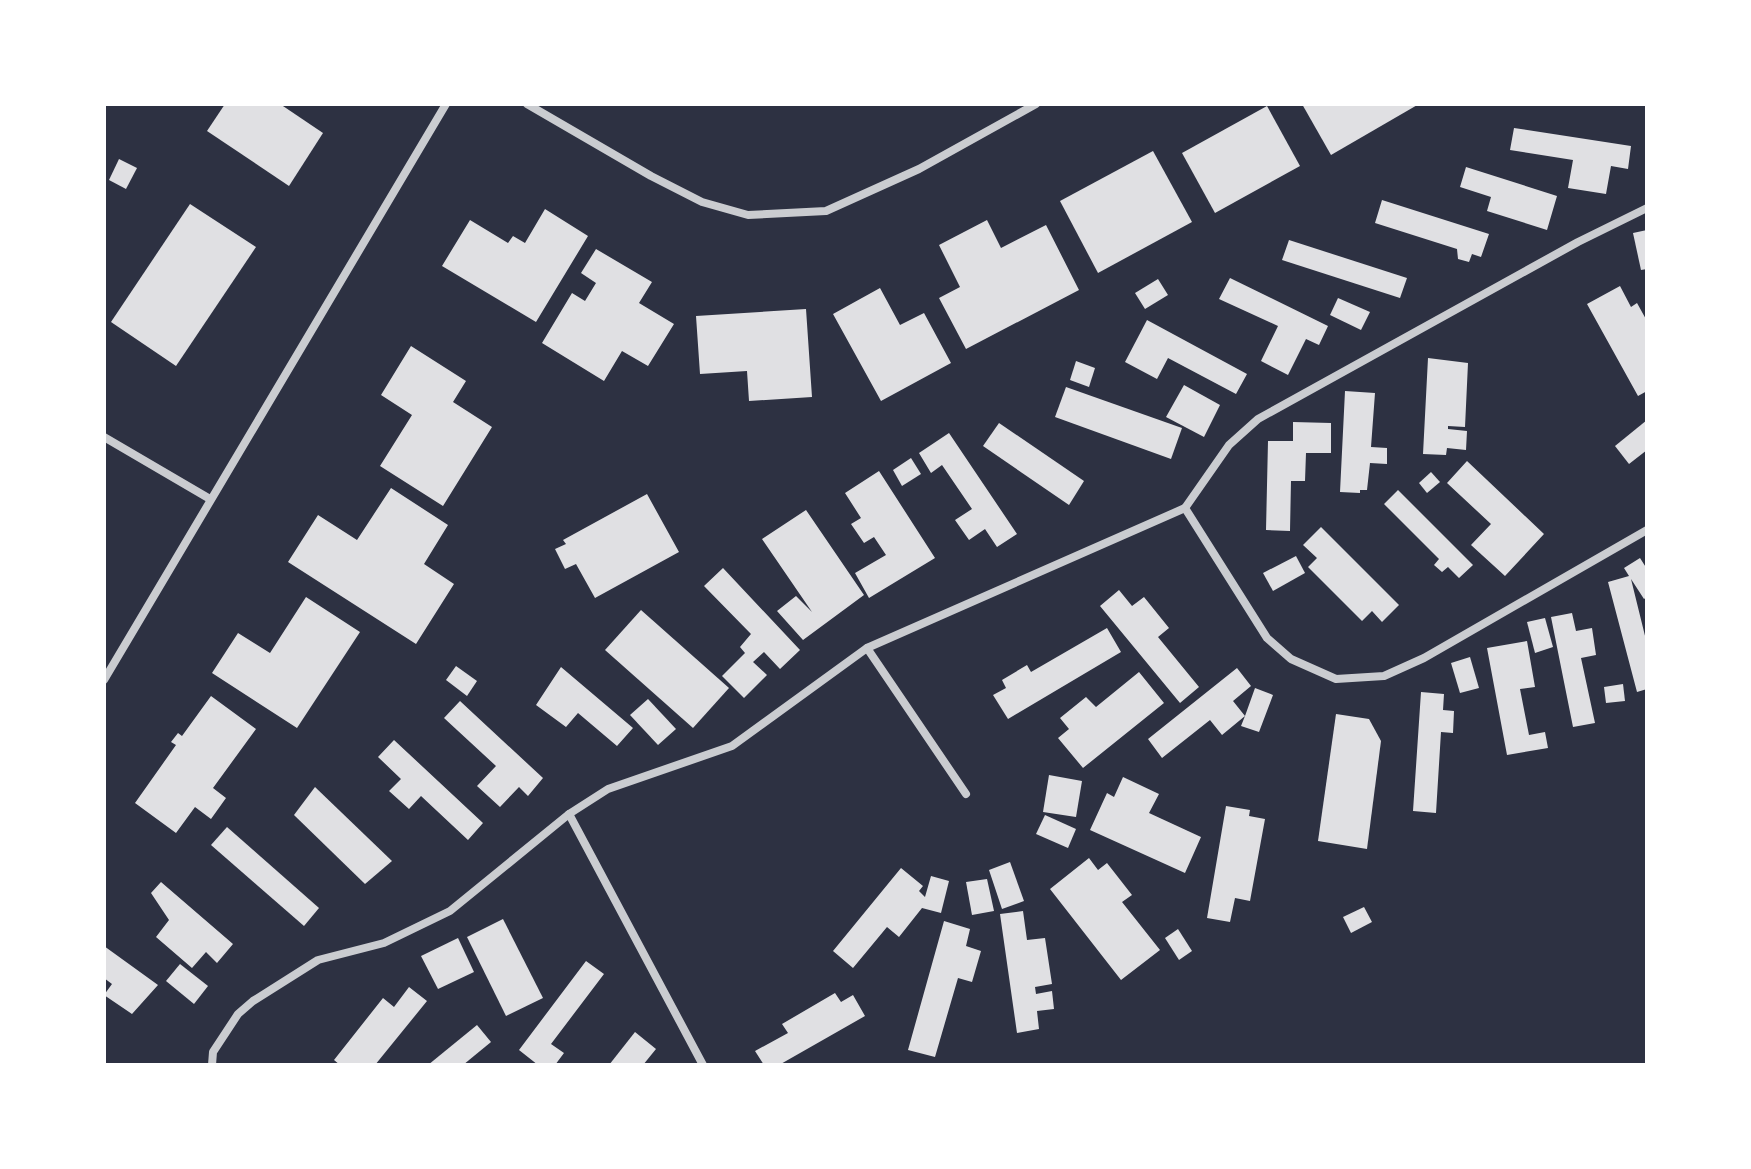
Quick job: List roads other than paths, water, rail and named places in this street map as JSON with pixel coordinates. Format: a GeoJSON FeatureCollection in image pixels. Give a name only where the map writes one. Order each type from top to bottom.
{"type":"FeatureCollection","features":[{"type":"Feature","properties":{"kind":"street"},"geometry":{"type":"LineString","coordinates":[[104,680],[446,104]]}},
{"type":"Feature","properties":{"kind":"street"},"geometry":{"type":"LineString","coordinates":[[527,104],[702,202],[748,215],[826,211],[919,169],[1036,104]]}},
{"type":"Feature","properties":{"kind":"street"},"geometry":{"type":"LineString","coordinates":[[212,1065],[213,1052],[238,1014],[318,960],[384,943],[450,911],[569,814],[608,789],[732,746],[867,648],[1185,508],[1229,445],[1258,419],[1578,242],[1647,208]]}},
{"type":"Feature","properties":{"kind":"street"},"geometry":{"type":"LineString","coordinates":[[104,437],[210,499]]}},
{"type":"Feature","properties":{"kind":"street"},"geometry":{"type":"LineString","coordinates":[[1185,508],[1267,638],[1291,659],[1336,679],[1384,676],[1424,658],[1647,530]]}},
{"type":"Feature","properties":{"kind":"street"},"geometry":{"type":"LineString","coordinates":[[867,648],[966,794]]}},
{"type":"Feature","properties":{"kind":"street"},"geometry":{"type":"LineString","coordinates":[[569,814],[703,1065]]}}]}
